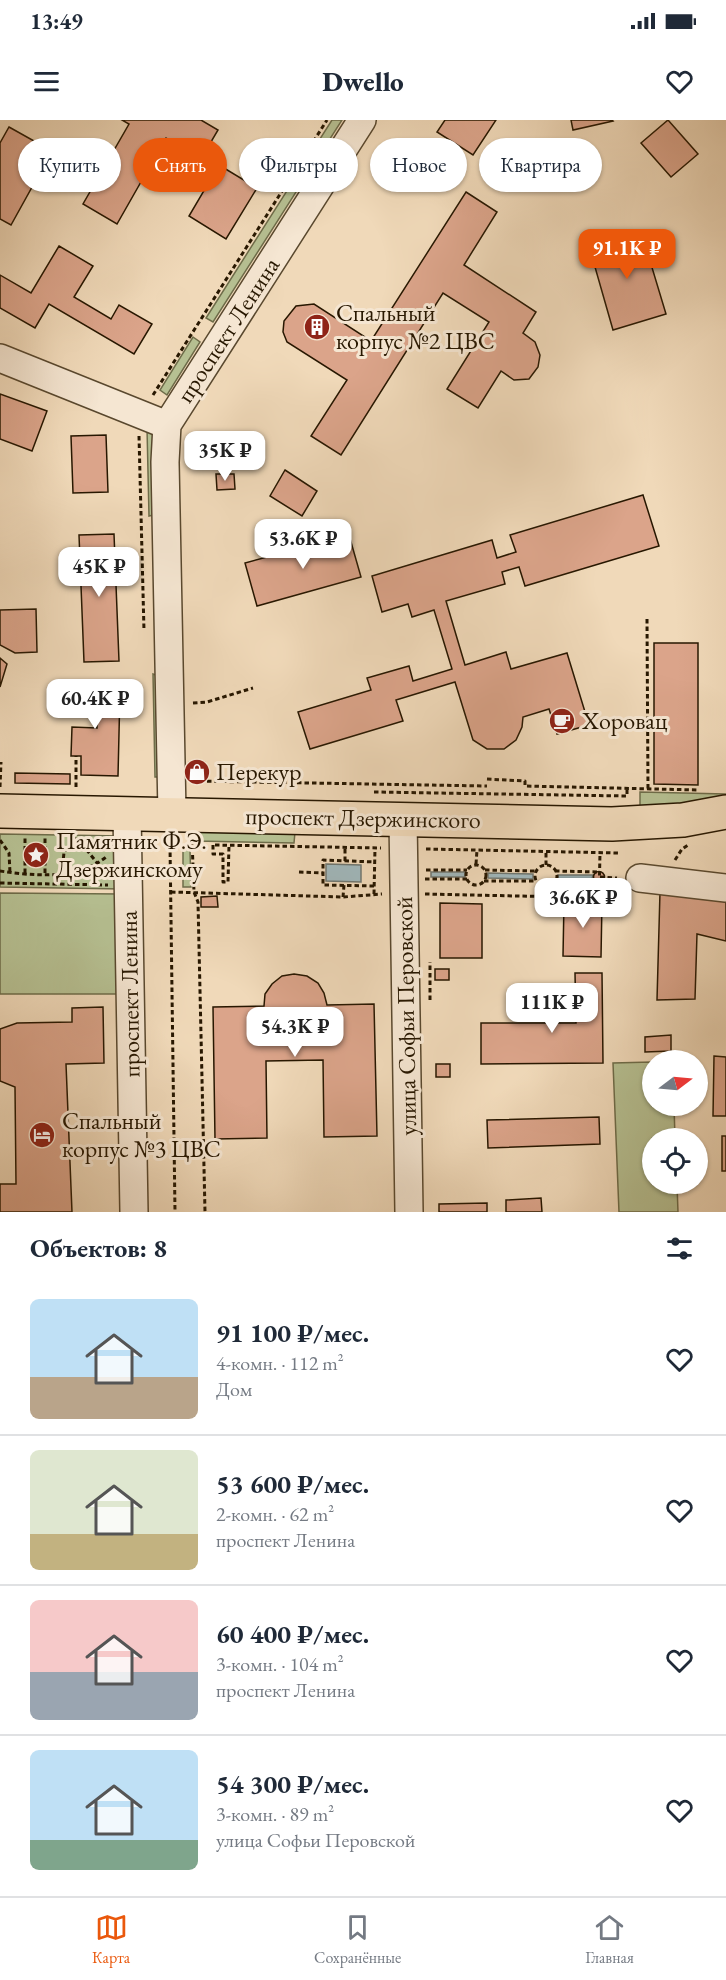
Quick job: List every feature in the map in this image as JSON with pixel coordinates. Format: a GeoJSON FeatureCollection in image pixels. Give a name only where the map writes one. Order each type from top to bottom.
{"type":"FeatureCollection","features":[{"type":"Feature","properties":{"kind":"main road","name":"проспект Дзержинского"},"geometry":{"type":"LineString","coordinates":[[0,811],[177,830],[403,819],[646,824],[715,801]]}},
{"type":"Feature","properties":{"kind":"street","name":"проспект Ленина"},"geometry":{"type":"LineString","coordinates":[[177,830],[165,462],[167,425],[362,120]]}},
{"type":"Feature","properties":{"kind":"street"},"geometry":{"type":"LineString","coordinates":[[0,358],[167,425]]}},
{"type":"Feature","properties":{"kind":"street","name":"улица Софьи Перовской"},"geometry":{"type":"LineString","coordinates":[[403,819],[409,1212]]}},
{"type":"Feature","properties":{"kind":"street","name":"проспект Ленина"},"geometry":{"type":"LineString","coordinates":[[127,825],[134,1212]]}},
{"type":"Feature","properties":{"kind":"street"},"geometry":{"type":"LineString","coordinates":[[625,878],[668,880],[726,888]]}},
{"type":"Feature","properties":{"kind":"path"},"geometry":{"type":"LineString","coordinates":[[151,398],[327,120]]}},
{"type":"Feature","properties":{"kind":"path"},"geometry":{"type":"LineString","coordinates":[[139,426],[144,631]]}},
{"type":"Feature","properties":{"kind":"path"},"geometry":{"type":"LineString","coordinates":[[647,619],[648,790]]}},
{"type":"Feature","properties":{"kind":"path"},"geometry":{"type":"LineString","coordinates":[[188,703],[207,702],[254,688]]}},
{"type":"Feature","properties":{"kind":"path"},"geometry":{"type":"LineString","coordinates":[[76,756],[76,787]]}},
{"type":"Feature","properties":{"kind":"path"},"geometry":{"type":"LineString","coordinates":[[0,787],[1,762]]}},
{"type":"Feature","properties":{"kind":"path"},"geometry":{"type":"LineString","coordinates":[[487,779],[525,781],[525,786],[648,790],[715,801]]}},
{"type":"Feature","properties":{"kind":"path"},"geometry":{"type":"LineString","coordinates":[[188,783],[188,781],[487,786]]}},
{"type":"Feature","properties":{"kind":"path"},"geometry":{"type":"LineString","coordinates":[[378,792],[627,796],[627,788]]}},
{"type":"Feature","properties":{"kind":"path"},"geometry":{"type":"LineString","coordinates":[[0,871],[75,873],[98,864],[127,825]]}},
{"type":"Feature","properties":{"kind":"path"},"geometry":{"type":"LineString","coordinates":[[175,1212],[171,892],[177,830]]}},
{"type":"Feature","properties":{"kind":"path"},"geometry":{"type":"LineString","coordinates":[[177,830],[193,845],[194,892],[198,902],[205,1212]]}},
{"type":"Feature","properties":{"kind":"path"},"geometry":{"type":"LineString","coordinates":[[25,831],[25,873]]}},
{"type":"Feature","properties":{"kind":"path"},"geometry":{"type":"LineString","coordinates":[[45,873],[46,832]]}},
{"type":"Feature","properties":{"kind":"path"},"geometry":{"type":"LineString","coordinates":[[62,873],[64,852],[83,833]]}},
{"type":"Feature","properties":{"kind":"path"},"geometry":{"type":"LineString","coordinates":[[77,838],[98,864]]}},
{"type":"Feature","properties":{"kind":"path"},"geometry":{"type":"LineString","coordinates":[[312,838],[312,847]]}},
{"type":"Feature","properties":{"kind":"path"},"geometry":{"type":"LineString","coordinates":[[0,840],[9,853],[10,873]]}},
{"type":"Feature","properties":{"kind":"path"},"geometry":{"type":"LineString","coordinates":[[668,880],[673,864],[682,849],[696,840]]}},
{"type":"Feature","properties":{"kind":"path"},"geometry":{"type":"LineString","coordinates":[[476,865],[477,842]]}},
{"type":"Feature","properties":{"kind":"path"},"geometry":{"type":"LineString","coordinates":[[546,865],[547,843]]}},
{"type":"Feature","properties":{"kind":"path"},"geometry":{"type":"LineString","coordinates":[[229,845],[228,882],[223,882],[223,854],[213,854],[214,845],[229,845],[345,848],[383,848]]}},
{"type":"Feature","properties":{"kind":"path"},"geometry":{"type":"LineString","coordinates":[[345,848],[345,861]]}},
{"type":"Feature","properties":{"kind":"path"},"geometry":{"type":"LineString","coordinates":[[374,894],[375,848]]}},
{"type":"Feature","properties":{"kind":"path"},"geometry":{"type":"LineString","coordinates":[[424,849],[619,853]]}},
{"type":"Feature","properties":{"kind":"path"},"geometry":{"type":"LineString","coordinates":[[599,898],[600,852]]}},
{"type":"Feature","properties":{"kind":"path"},"geometry":{"type":"LineString","coordinates":[[374,886],[323,885],[323,860],[375,862]]}},
{"type":"Feature","properties":{"kind":"path"},"geometry":{"type":"LineString","coordinates":[[424,870],[468,870],[476,865]]}},
{"type":"Feature","properties":{"kind":"path"},"geometry":{"type":"LineString","coordinates":[[476,865],[485,870],[536,871],[546,865]]}},
{"type":"Feature","properties":{"kind":"path"},"geometry":{"type":"LineString","coordinates":[[546,865],[555,871],[600,872]]}},
{"type":"Feature","properties":{"kind":"path"},"geometry":{"type":"LineString","coordinates":[[468,870],[468,879]]}},
{"type":"Feature","properties":{"kind":"path"},"geometry":{"type":"LineString","coordinates":[[484,881],[485,870]]}},
{"type":"Feature","properties":{"kind":"path"},"geometry":{"type":"LineString","coordinates":[[536,871],[536,881]]}},
{"type":"Feature","properties":{"kind":"path"},"geometry":{"type":"LineString","coordinates":[[555,871],[555,882]]}},
{"type":"Feature","properties":{"kind":"path"},"geometry":{"type":"LineString","coordinates":[[299,872],[323,873]]}},
{"type":"Feature","properties":{"kind":"path"},"geometry":{"type":"LineString","coordinates":[[36,873],[36,884]]}},
{"type":"Feature","properties":{"kind":"path"},"geometry":{"type":"LineString","coordinates":[[424,894],[599,898],[614,896],[625,878],[599,877]]}},
{"type":"Feature","properties":{"kind":"path"},"geometry":{"type":"LineString","coordinates":[[424,879],[468,879],[476,884]]}},
{"type":"Feature","properties":{"kind":"path"},"geometry":{"type":"LineString","coordinates":[[476,884],[484,881],[536,881],[546,887]]}},
{"type":"Feature","properties":{"kind":"path"},"geometry":{"type":"LineString","coordinates":[[546,887],[555,882],[599,883]]}},
{"type":"Feature","properties":{"kind":"path"},"geometry":{"type":"LineString","coordinates":[[0,883],[128,885]]}},
{"type":"Feature","properties":{"kind":"path"},"geometry":{"type":"LineString","coordinates":[[476,884],[476,895]]}},
{"type":"Feature","properties":{"kind":"path"},"geometry":{"type":"LineString","coordinates":[[343,897],[344,885]]}},
{"type":"Feature","properties":{"kind":"path"},"geometry":{"type":"LineString","coordinates":[[546,887],[546,897]]}},
{"type":"Feature","properties":{"kind":"path"},"geometry":{"type":"LineString","coordinates":[[171,892],[343,897],[382,894]]}},
{"type":"Feature","properties":{"kind":"green space"},"geometry":{"type":"Polygon","coordinates":[[[332,120],[342,120],[331,138],[321,138],[332,120]]]}},
{"type":"Feature","properties":{"kind":"green space"},"geometry":{"type":"Polygon","coordinates":[[[286,192],[296,192],[213,322],[206,318],[286,192]]]}},
{"type":"Feature","properties":{"kind":"green space"},"geometry":{"type":"Polygon","coordinates":[[[193,337],[200,342],[167,395],[160,390],[193,337]]]}},
{"type":"Feature","properties":{"kind":"green space"},"geometry":{"type":"Polygon","coordinates":[[[147,428],[155,437],[158,514],[149,516],[147,428]]]}},
{"type":"Feature","properties":{"kind":"green space"},"geometry":{"type":"Polygon","coordinates":[[[153,674],[159,676],[164,777],[155,777],[153,674]]]}},
{"type":"Feature","properties":{"kind":"green space"},"geometry":{"type":"Polygon","coordinates":[[[640,792],[726,794],[726,802],[640,809],[640,792]]]}},
{"type":"Feature","properties":{"kind":"green space"},"geometry":{"type":"Polygon","coordinates":[[[197,830],[295,832],[294,843],[196,841],[197,830]]]}},
{"type":"Feature","properties":{"kind":"green space"},"geometry":{"type":"Polygon","coordinates":[[[0,834],[121,836],[122,889],[0,887],[0,834]]]}},
{"type":"Feature","properties":{"kind":"green space"},"geometry":{"type":"Polygon","coordinates":[[[183,850],[190,850],[191,887],[183,887],[183,850]]]}},
{"type":"Feature","properties":{"kind":"green space"},"geometry":{"type":"Polygon","coordinates":[[[0,893],[121,894],[123,994],[0,994],[0,893]]]}},
{"type":"Feature","properties":{"kind":"green space"},"geometry":{"type":"Polygon","coordinates":[[[642,1062],[642,1116],[674,1116],[675,1128],[642,1128],[642,1194],[677,1194],[678,1212],[619,1212],[613,1063],[642,1062]]]}},
{"type":"Feature","properties":{"kind":"water"},"geometry":{"type":"Polygon","coordinates":[[[326,864],[361,865],[361,882],[326,881],[326,864]]]}},
{"type":"Feature","properties":{"kind":"water"},"geometry":{"type":"Polygon","coordinates":[[[431,872],[465,872],[465,877],[431,877],[431,872]]]}},
{"type":"Feature","properties":{"kind":"water"},"geometry":{"type":"Polygon","coordinates":[[[488,873],[533,874],[533,879],[488,878],[488,873]]]}},
{"type":"Feature","properties":{"kind":"water"},"geometry":{"type":"Polygon","coordinates":[[[558,875],[593,875],[592,879],[558,879],[558,875]]]}},
{"type":"Feature","properties":{"kind":"building"},"geometry":{"type":"Polygon","coordinates":[[[122,120],[201,120],[218,130],[213,138],[133,138],[133,192],[135,192],[117,224],[83,204],[90,192],[121,192],[121,138],[129,124],[122,120]]]}},
{"type":"Feature","properties":{"kind":"building"},"geometry":{"type":"Polygon","coordinates":[[[445,120],[496,120],[484,138],[479,138],[479,146],[473,155],[467,151],[467,138],[446,138],[437,132],[445,120]]]}},
{"type":"Feature","properties":{"kind":"building"},"geometry":{"type":"Polygon","coordinates":[[[571,120],[612,120],[613,121],[573,130],[571,120]]]}},
{"type":"Feature","properties":{"kind":"building"},"geometry":{"type":"Polygon","coordinates":[[[668,120],[698,154],[671,177],[641,143],[668,120]]]}},
{"type":"Feature","properties":{"kind":"building"},"geometry":{"type":"Polygon","coordinates":[[[9,127],[29,138],[18,138],[18,192],[29,192],[11,225],[0,219],[0,143],[9,127]]]}},
{"type":"Feature","properties":{"kind":"building"},"geometry":{"type":"Polygon","coordinates":[[[227,170],[239,177],[239,192],[255,192],[226,239],[189,216],[203,192],[227,192],[227,170]]]}},
{"type":"Feature","properties":{"kind":"building","name":"Спальный корпус №2 ЦВС"},"geometry":{"type":"Polygon","coordinates":[[[466,192],[497,212],[464,265],[536,312],[523,333],[535,342],[540,355],[538,367],[529,379],[514,380],[501,371],[478,408],[447,389],[489,322],[443,293],[341,455],[311,436],[347,380],[287,342],[283,332],[284,321],[296,306],[314,304],[371,341],[466,192]]]}},
{"type":"Feature","properties":{"kind":"building"},"geometry":{"type":"Polygon","coordinates":[[[641,231],[666,314],[613,330],[589,246],[641,231]]]}},
{"type":"Feature","properties":{"kind":"building"},"geometry":{"type":"Polygon","coordinates":[[[59,246],[93,266],[74,297],[111,319],[119,305],[152,324],[134,354],[49,304],[35,328],[0,308],[0,275],[31,293],[59,246]]]}},
{"type":"Feature","properties":{"kind":"building"},"geometry":{"type":"Polygon","coordinates":[[[0,394],[47,411],[32,451],[0,439],[0,394]]]}},
{"type":"Feature","properties":{"kind":"building"},"geometry":{"type":"Polygon","coordinates":[[[106,435],[108,492],[73,493],[71,436],[106,435]]]}},
{"type":"Feature","properties":{"kind":"building"},"geometry":{"type":"Polygon","coordinates":[[[285,470],[317,491],[302,516],[270,496],[285,470]]]}},
{"type":"Feature","properties":{"kind":"building"},"geometry":{"type":"Polygon","coordinates":[[[216,474],[234,474],[235,489],[217,490],[216,474]]]}},
{"type":"Feature","properties":{"kind":"building"},"geometry":{"type":"Polygon","coordinates":[[[643,495],[659,546],[525,586],[519,567],[502,572],[505,584],[446,601],[465,665],[506,652],[511,669],[567,653],[589,725],[557,734],[549,709],[523,717],[522,727],[516,740],[504,749],[487,749],[473,740],[455,682],[396,700],[403,721],[310,749],[298,712],[371,690],[367,678],[409,666],[413,681],[452,669],[434,610],[412,617],[408,604],[382,612],[372,576],[492,540],[497,558],[516,552],[510,535],[643,495]]]}},
{"type":"Feature","properties":{"kind":"building"},"geometry":{"type":"Polygon","coordinates":[[[114,534],[119,661],[84,662],[79,535],[114,534]]]}},
{"type":"Feature","properties":{"kind":"building"},"geometry":{"type":"Polygon","coordinates":[[[349,535],[361,577],[257,606],[245,563],[349,535]]]}},
{"type":"Feature","properties":{"kind":"building"},"geometry":{"type":"Polygon","coordinates":[[[36,609],[37,652],[15,653],[0,645],[0,610],[36,609]]]}},
{"type":"Feature","properties":{"kind":"building"},"geometry":{"type":"Polygon","coordinates":[[[654,643],[698,643],[698,785],[654,784],[654,643]]]}},
{"type":"Feature","properties":{"kind":"building"},"geometry":{"type":"Polygon","coordinates":[[[0,658],[7,664],[0,687],[0,658]]]}},
{"type":"Feature","properties":{"kind":"building"},"geometry":{"type":"Polygon","coordinates":[[[60,690],[120,691],[118,776],[81,775],[81,756],[71,756],[72,727],[97,728],[97,714],[69,713],[69,708],[59,707],[60,690]]]}},
{"type":"Feature","properties":{"kind":"building","name":"Перекур"},"geometry":{"type":"Polygon","coordinates":[[[197,765],[202,767],[204,772],[202,777],[197,779],[192,777],[190,772],[192,767],[197,765]]]}},
{"type":"Feature","properties":{"kind":"building"},"geometry":{"type":"Polygon","coordinates":[[[15,773],[70,774],[70,784],[15,783],[15,773]]]}},
{"type":"Feature","properties":{"kind":"building"},"geometry":{"type":"Polygon","coordinates":[[[599,872],[603,873],[603,881],[599,882],[595,881],[594,877],[595,873],[599,872]]]}},
{"type":"Feature","properties":{"kind":"building"},"geometry":{"type":"Polygon","coordinates":[[[660,892],[699,895],[726,902],[726,941],[697,934],[695,999],[657,1000],[660,892]]]}},
{"type":"Feature","properties":{"kind":"building"},"geometry":{"type":"Polygon","coordinates":[[[217,896],[218,907],[201,907],[201,897],[217,896]]]}},
{"type":"Feature","properties":{"kind":"building"},"geometry":{"type":"Polygon","coordinates":[[[564,902],[602,902],[601,957],[563,956],[564,902]]]}},
{"type":"Feature","properties":{"kind":"building"},"geometry":{"type":"Polygon","coordinates":[[[440,903],[482,904],[482,958],[440,958],[440,903]]]}},
{"type":"Feature","properties":{"kind":"building"},"geometry":{"type":"Polygon","coordinates":[[[435,969],[449,969],[449,980],[435,980],[435,969]]]}},
{"type":"Feature","properties":{"kind":"building"},"geometry":{"type":"Polygon","coordinates":[[[575,973],[602,973],[603,1063],[481,1064],[481,1023],[576,1023],[575,973]]]}},
{"type":"Feature","properties":{"kind":"building"},"geometry":{"type":"Polygon","coordinates":[[[294,974],[307,976],[318,983],[327,1005],[374,1004],[377,1136],[324,1137],[323,1060],[266,1061],[267,1138],[215,1139],[213,1007],[264,1006],[265,994],[272,984],[282,976],[294,974]]]}},
{"type":"Feature","properties":{"kind":"building","name":"Спальный корпус №3 ЦВС"},"geometry":{"type":"Polygon","coordinates":[[[103,1007],[104,1063],[66,1064],[72,1212],[0,1212],[0,1184],[16,1184],[15,1087],[0,1081],[0,1029],[17,1023],[72,1022],[72,1008],[103,1007]]]}},
{"type":"Feature","properties":{"kind":"building"},"geometry":{"type":"Polygon","coordinates":[[[671,1035],[671,1050],[645,1050],[645,1037],[671,1035]]]}},
{"type":"Feature","properties":{"kind":"building"},"geometry":{"type":"Polygon","coordinates":[[[714,1056],[726,1057],[726,1116],[713,1116],[714,1056]]]}},
{"type":"Feature","properties":{"kind":"building"},"geometry":{"type":"Polygon","coordinates":[[[436,1064],[450,1064],[450,1077],[436,1077],[436,1064]]]}},
{"type":"Feature","properties":{"kind":"building"},"geometry":{"type":"Polygon","coordinates":[[[599,1117],[600,1144],[488,1148],[487,1120],[599,1117]]]}},
{"type":"Feature","properties":{"kind":"building"},"geometry":{"type":"Polygon","coordinates":[[[722,1136],[726,1136],[726,1171],[722,1171],[722,1136]]]}},
{"type":"Feature","properties":{"kind":"building"},"geometry":{"type":"Polygon","coordinates":[[[541,1198],[542,1212],[506,1212],[506,1200],[541,1198]]]}},
{"type":"Feature","properties":{"kind":"building"},"geometry":{"type":"Polygon","coordinates":[[[487,1203],[487,1212],[439,1212],[439,1204],[487,1203]]]}},
{"type":"Feature","properties":{"kind":"place","name":"Спальный корпус №2 ЦВС"},"geometry":{"type":"Point","coordinates":[317,327]}},
{"type":"Feature","properties":{"kind":"place","name":"Хоровац"},"geometry":{"type":"Point","coordinates":[562,721]}},
{"type":"Feature","properties":{"kind":"place","name":"Перекур"},"geometry":{"type":"Point","coordinates":[197,772]}},
{"type":"Feature","properties":{"kind":"place","name":"Памятник Ф.Э. Дзержинскому"},"geometry":{"type":"Point","coordinates":[36,855]}},
{"type":"Feature","properties":{"kind":"place","name":"Спальный корпус №3 ЦВС"},"geometry":{"type":"Point","coordinates":[42,1135]}}]}
